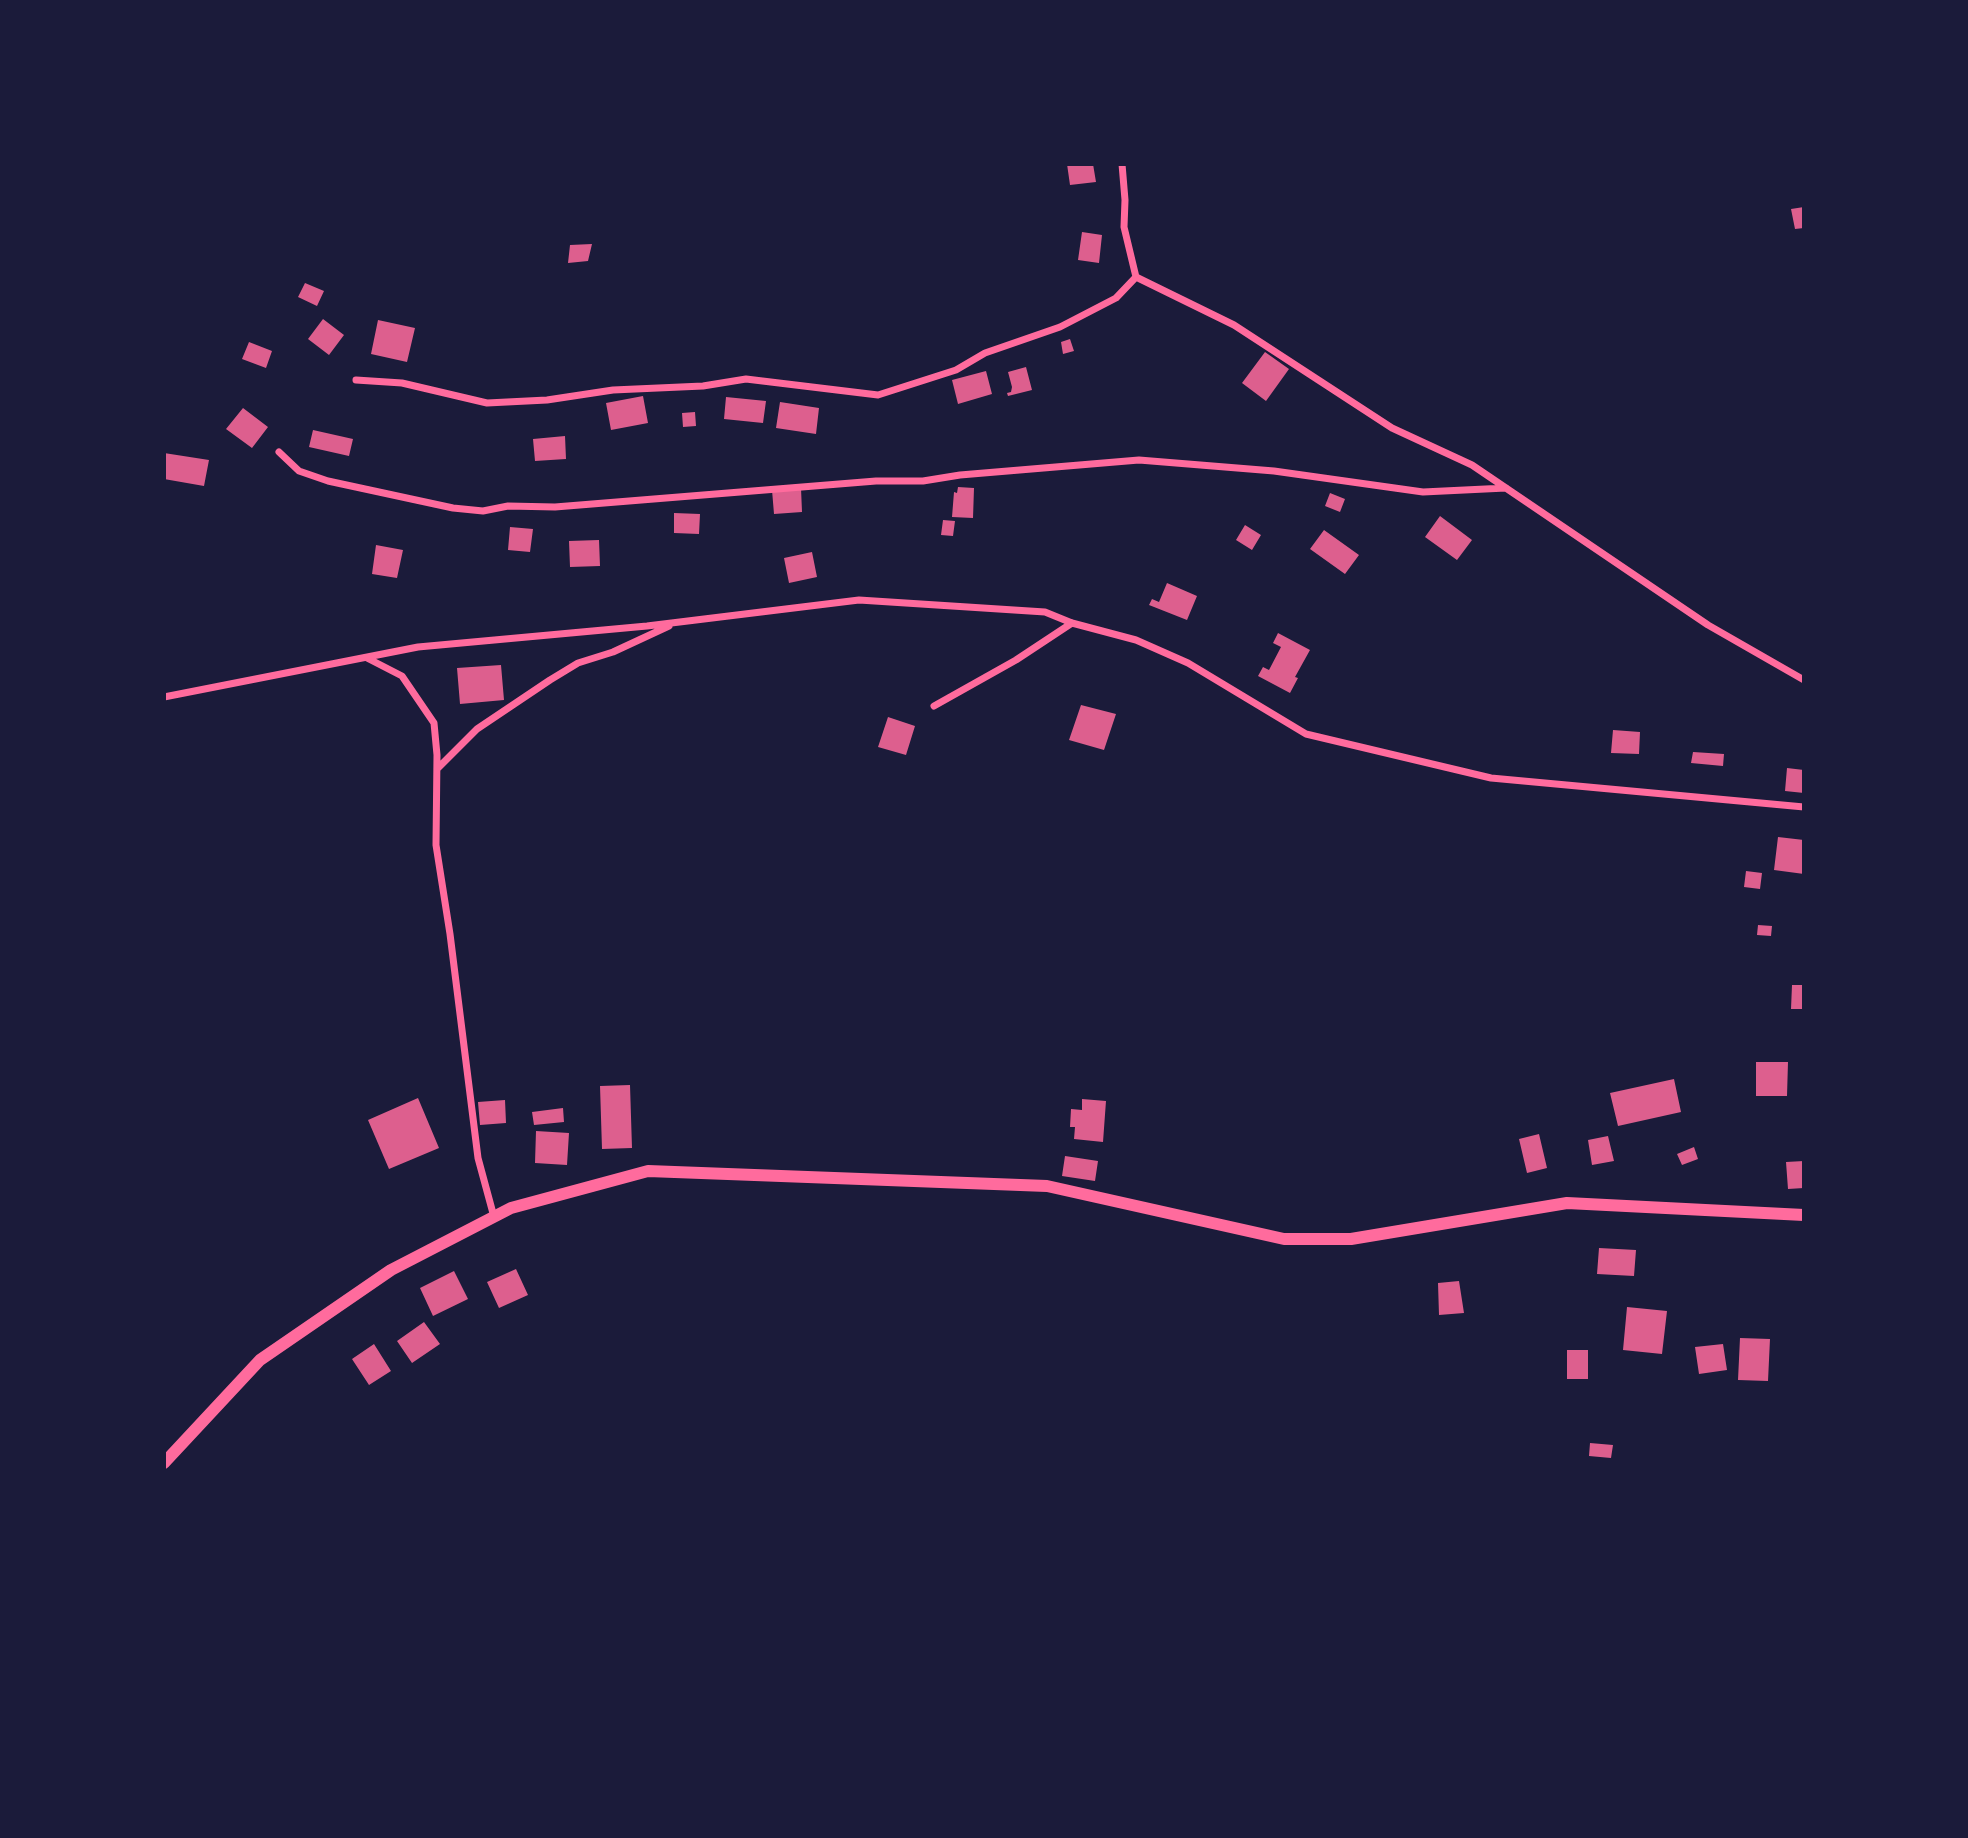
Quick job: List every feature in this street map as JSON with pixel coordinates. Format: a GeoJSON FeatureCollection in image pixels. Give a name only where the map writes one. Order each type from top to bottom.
{"type":"FeatureCollection","features":[{"type":"Feature","properties":{"kind":"street"},"geometry":{"type":"LineString","coordinates":[[1122,164],[1124,227],[1136,277]]}},
{"type":"Feature","properties":{"kind":"street"},"geometry":{"type":"LineString","coordinates":[[356,380],[402,383],[487,403],[547,400],[613,390],[703,386],[746,379],[878,395],[956,370],[985,352],[1060,327],[1116,299],[1136,277]]}},
{"type":"Feature","properties":{"kind":"street"},"geometry":{"type":"LineString","coordinates":[[1136,277],[1234,325],[1391,428],[1472,465],[1708,625],[1804,680]]}},
{"type":"Feature","properties":{"kind":"street"},"geometry":{"type":"LineString","coordinates":[[279,452],[299,471],[328,481],[453,508],[483,511],[508,506],[555,508],[876,481],[923,481],[960,475],[1139,460],[1274,471],[1423,492],[1507,488]]}},
{"type":"Feature","properties":{"kind":"street"},"geometry":{"type":"LineString","coordinates":[[164,697],[418,647],[678,622],[859,600],[1045,612],[1072,623],[1136,640],[1188,663],[1306,734],[1491,778],[1804,807]]}},
{"type":"Feature","properties":{"kind":"street"},"geometry":{"type":"LineString","coordinates":[[437,769],[477,729],[578,663],[613,652],[678,622]]}},
{"type":"Feature","properties":{"kind":"street"},"geometry":{"type":"LineString","coordinates":[[934,706],[1016,660],[1072,623]]}},
{"type":"Feature","properties":{"kind":"street"},"geometry":{"type":"LineString","coordinates":[[366,657],[402,676],[434,723],[437,769],[436,845],[478,1158],[494,1217]]}},
{"type":"Feature","properties":{"kind":"street"},"geometry":{"type":"LineString","coordinates":[[164,1463],[260,1360],[391,1270],[511,1208],[648,1171],[1047,1186],[1284,1239],[1351,1239],[1567,1203],[1804,1215]]}},
{"type":"Feature","properties":{"kind":"building"},"geometry":{"type":"Polygon","coordinates":[[[1067,164],[1093,164],[1096,182],[1070,185],[1067,164]]]}},
{"type":"Feature","properties":{"kind":"building"},"geometry":{"type":"Polygon","coordinates":[[[1804,207],[1804,228],[1795,229],[1791,209],[1804,207]]]}},
{"type":"Feature","properties":{"kind":"building"},"geometry":{"type":"Polygon","coordinates":[[[1082,232],[1102,235],[1099,263],[1078,260],[1082,232]]]}},
{"type":"Feature","properties":{"kind":"building"},"geometry":{"type":"Polygon","coordinates":[[[592,244],[588,261],[568,263],[570,245],[592,244]]]}},
{"type":"Feature","properties":{"kind":"building"},"geometry":{"type":"Polygon","coordinates":[[[305,283],[324,291],[317,306],[298,297],[305,283]]]}},
{"type":"Feature","properties":{"kind":"building"},"geometry":{"type":"Polygon","coordinates":[[[323,319],[344,335],[329,355],[308,339],[323,319]]]}},
{"type":"Feature","properties":{"kind":"building"},"geometry":{"type":"Polygon","coordinates":[[[378,320],[415,328],[407,362],[371,354],[378,320]]]}},
{"type":"Feature","properties":{"kind":"building"},"geometry":{"type":"Polygon","coordinates":[[[1070,339],[1074,351],[1063,354],[1061,342],[1070,339]]]}},
{"type":"Feature","properties":{"kind":"building"},"geometry":{"type":"Polygon","coordinates":[[[249,342],[272,351],[266,368],[242,359],[249,342]]]}},
{"type":"Feature","properties":{"kind":"building"},"geometry":{"type":"Polygon","coordinates":[[[1265,352],[1289,369],[1266,401],[1242,383],[1265,352]]]}},
{"type":"Feature","properties":{"kind":"building"},"geometry":{"type":"Polygon","coordinates":[[[1026,367],[1032,390],[1008,396],[1007,393],[1011,392],[1012,387],[1008,372],[1026,367]]]}},
{"type":"Feature","properties":{"kind":"building"},"geometry":{"type":"Polygon","coordinates":[[[986,371],[992,394],[958,404],[952,380],[986,371]]]}},
{"type":"Feature","properties":{"kind":"building"},"geometry":{"type":"Polygon","coordinates":[[[643,396],[648,423],[611,430],[606,403],[643,396]]]}},
{"type":"Feature","properties":{"kind":"building"},"geometry":{"type":"Polygon","coordinates":[[[726,397],[766,401],[763,423],[724,419],[726,397]]]}},
{"type":"Feature","properties":{"kind":"building"},"geometry":{"type":"Polygon","coordinates":[[[780,402],[819,408],[816,434],[776,428],[780,402]]]}},
{"type":"Feature","properties":{"kind":"building"},"geometry":{"type":"Polygon","coordinates":[[[243,408],[268,427],[252,448],[226,429],[243,408]]]}},
{"type":"Feature","properties":{"kind":"building"},"geometry":{"type":"Polygon","coordinates":[[[695,412],[696,426],[683,427],[682,413],[695,412]]]}},
{"type":"Feature","properties":{"kind":"building"},"geometry":{"type":"Polygon","coordinates":[[[313,430],[353,439],[349,456],[309,447],[313,430]]]}},
{"type":"Feature","properties":{"kind":"building"},"geometry":{"type":"Polygon","coordinates":[[[565,436],[566,459],[535,461],[533,439],[565,436]]]}},
{"type":"Feature","properties":{"kind":"building"},"geometry":{"type":"Polygon","coordinates":[[[164,453],[209,460],[204,486],[164,479],[164,453]]]}},
{"type":"Feature","properties":{"kind":"building"},"geometry":{"type":"Polygon","coordinates":[[[958,487],[974,488],[973,518],[952,517],[954,492],[957,493],[958,487]]]}},
{"type":"Feature","properties":{"kind":"building"},"geometry":{"type":"Polygon","coordinates":[[[801,488],[802,512],[774,514],[772,490],[801,488]]]}},
{"type":"Feature","properties":{"kind":"building"},"geometry":{"type":"Polygon","coordinates":[[[1330,493],[1345,499],[1340,512],[1325,506],[1330,493]]]}},
{"type":"Feature","properties":{"kind":"building"},"geometry":{"type":"Polygon","coordinates":[[[674,513],[700,514],[699,534],[674,533],[674,513]]]}},
{"type":"Feature","properties":{"kind":"building"},"geometry":{"type":"Polygon","coordinates":[[[1440,516],[1472,540],[1457,560],[1425,537],[1440,516]]]}},
{"type":"Feature","properties":{"kind":"building"},"geometry":{"type":"Polygon","coordinates":[[[943,520],[955,521],[953,536],[941,535],[943,520]]]}},
{"type":"Feature","properties":{"kind":"building"},"geometry":{"type":"Polygon","coordinates":[[[1245,525],[1261,535],[1252,550],[1236,540],[1245,525]]]}},
{"type":"Feature","properties":{"kind":"building"},"geometry":{"type":"Polygon","coordinates":[[[510,527],[533,529],[530,552],[508,550],[510,527]]]}},
{"type":"Feature","properties":{"kind":"building"},"geometry":{"type":"Polygon","coordinates":[[[1324,530],[1359,555],[1345,574],[1310,549],[1324,530]]]}},
{"type":"Feature","properties":{"kind":"building"},"geometry":{"type":"Polygon","coordinates":[[[599,540],[600,566],[570,567],[569,541],[599,540]]]}},
{"type":"Feature","properties":{"kind":"building"},"geometry":{"type":"Polygon","coordinates":[[[376,545],[403,550],[397,578],[372,574],[376,545]]]}},
{"type":"Feature","properties":{"kind":"building"},"geometry":{"type":"Polygon","coordinates":[[[812,552],[817,577],[789,583],[784,558],[812,552]]]}},
{"type":"Feature","properties":{"kind":"building"},"geometry":{"type":"Polygon","coordinates":[[[1167,583],[1197,596],[1187,620],[1149,605],[1152,599],[1159,602],[1167,583]]]}},
{"type":"Feature","properties":{"kind":"building"},"geometry":{"type":"Polygon","coordinates":[[[1278,633],[1310,650],[1295,677],[1298,678],[1290,693],[1258,676],[1263,667],[1269,670],[1281,647],[1273,643],[1278,633]]]}},
{"type":"Feature","properties":{"kind":"building"},"geometry":{"type":"Polygon","coordinates":[[[501,665],[504,700],[460,704],[457,668],[501,665]]]}},
{"type":"Feature","properties":{"kind":"building"},"geometry":{"type":"Polygon","coordinates":[[[1081,705],[1116,714],[1104,750],[1069,740],[1081,705]]]}},
{"type":"Feature","properties":{"kind":"building"},"geometry":{"type":"Polygon","coordinates":[[[888,717],[915,726],[906,755],[878,747],[888,717]]]}},
{"type":"Feature","properties":{"kind":"building"},"geometry":{"type":"Polygon","coordinates":[[[1613,730],[1640,732],[1639,754],[1611,753],[1613,730]]]}},
{"type":"Feature","properties":{"kind":"building"},"geometry":{"type":"Polygon","coordinates":[[[1693,752],[1724,754],[1723,766],[1691,763],[1693,752]]]}},
{"type":"Feature","properties":{"kind":"building"},"geometry":{"type":"Polygon","coordinates":[[[1787,768],[1804,770],[1804,793],[1785,791],[1787,768]]]}},
{"type":"Feature","properties":{"kind":"building"},"geometry":{"type":"Polygon","coordinates":[[[1778,837],[1804,840],[1804,874],[1774,870],[1778,837]]]}},
{"type":"Feature","properties":{"kind":"building"},"geometry":{"type":"Polygon","coordinates":[[[1746,871],[1762,873],[1760,889],[1744,887],[1746,871]]]}},
{"type":"Feature","properties":{"kind":"building"},"geometry":{"type":"Polygon","coordinates":[[[1758,925],[1772,926],[1771,936],[1757,935],[1758,925]]]}},
{"type":"Feature","properties":{"kind":"building"},"geometry":{"type":"Polygon","coordinates":[[[1792,985],[1804,985],[1804,1009],[1791,1009],[1792,985]]]}},
{"type":"Feature","properties":{"kind":"building"},"geometry":{"type":"Polygon","coordinates":[[[1756,1062],[1788,1062],[1787,1096],[1756,1096],[1756,1062]]]}},
{"type":"Feature","properties":{"kind":"building"},"geometry":{"type":"Polygon","coordinates":[[[1674,1079],[1681,1112],[1618,1126],[1610,1093],[1674,1079]]]}},
{"type":"Feature","properties":{"kind":"building"},"geometry":{"type":"Polygon","coordinates":[[[630,1085],[632,1148],[602,1149],[600,1086],[630,1085]]]}},
{"type":"Feature","properties":{"kind":"building"},"geometry":{"type":"Polygon","coordinates":[[[418,1098],[439,1148],[389,1169],[368,1120],[418,1098]]]}},
{"type":"Feature","properties":{"kind":"building"},"geometry":{"type":"Polygon","coordinates":[[[1082,1099],[1106,1101],[1103,1142],[1074,1139],[1075,1127],[1070,1127],[1071,1109],[1082,1110],[1082,1099]]]}},
{"type":"Feature","properties":{"kind":"building"},"geometry":{"type":"Polygon","coordinates":[[[505,1100],[506,1123],[480,1125],[478,1102],[505,1100]]]}},
{"type":"Feature","properties":{"kind":"building"},"geometry":{"type":"Polygon","coordinates":[[[563,1108],[564,1122],[534,1125],[532,1112],[563,1108]]]}},
{"type":"Feature","properties":{"kind":"building"},"geometry":{"type":"Polygon","coordinates":[[[536,1131],[569,1133],[567,1165],[535,1163],[536,1131]]]}},
{"type":"Feature","properties":{"kind":"building"},"geometry":{"type":"Polygon","coordinates":[[[1539,1134],[1547,1168],[1527,1173],[1519,1139],[1539,1134]]]}},
{"type":"Feature","properties":{"kind":"building"},"geometry":{"type":"Polygon","coordinates":[[[1608,1136],[1614,1161],[1592,1165],[1588,1140],[1608,1136]]]}},
{"type":"Feature","properties":{"kind":"building"},"geometry":{"type":"Polygon","coordinates":[[[1694,1147],[1698,1159],[1682,1165],[1677,1154],[1694,1147]]]}},
{"type":"Feature","properties":{"kind":"building"},"geometry":{"type":"Polygon","coordinates":[[[1065,1156],[1098,1161],[1095,1181],[1062,1176],[1065,1156]]]}},
{"type":"Feature","properties":{"kind":"building"},"geometry":{"type":"Polygon","coordinates":[[[1804,1161],[1804,1188],[1788,1189],[1786,1162],[1804,1161]]]}},
{"type":"Feature","properties":{"kind":"building"},"geometry":{"type":"Polygon","coordinates":[[[1599,1248],[1636,1250],[1634,1276],[1597,1274],[1599,1248]]]}},
{"type":"Feature","properties":{"kind":"building"},"geometry":{"type":"Polygon","coordinates":[[[516,1269],[528,1295],[499,1308],[487,1282],[516,1269]]]}},
{"type":"Feature","properties":{"kind":"building"},"geometry":{"type":"Polygon","coordinates":[[[454,1271],[468,1299],[433,1316],[420,1288],[454,1271]]]}},
{"type":"Feature","properties":{"kind":"building"},"geometry":{"type":"Polygon","coordinates":[[[1459,1281],[1464,1313],[1439,1315],[1438,1283],[1459,1281]]]}},
{"type":"Feature","properties":{"kind":"building"},"geometry":{"type":"Polygon","coordinates":[[[1627,1307],[1667,1311],[1662,1354],[1623,1350],[1627,1307]]]}},
{"type":"Feature","properties":{"kind":"building"},"geometry":{"type":"Polygon","coordinates":[[[424,1322],[440,1344],[412,1363],[397,1341],[424,1322]]]}},
{"type":"Feature","properties":{"kind":"building"},"geometry":{"type":"Polygon","coordinates":[[[1740,1338],[1770,1339],[1768,1381],[1738,1380],[1740,1338]]]}},
{"type":"Feature","properties":{"kind":"building"},"geometry":{"type":"Polygon","coordinates":[[[374,1344],[391,1371],[369,1385],[352,1359],[374,1344]]]}},
{"type":"Feature","properties":{"kind":"building"},"geometry":{"type":"Polygon","coordinates":[[[1723,1344],[1727,1370],[1699,1374],[1695,1347],[1723,1344]]]}},
{"type":"Feature","properties":{"kind":"building"},"geometry":{"type":"Polygon","coordinates":[[[1567,1350],[1588,1350],[1588,1379],[1567,1379],[1567,1350]]]}},
{"type":"Feature","properties":{"kind":"building"},"geometry":{"type":"Polygon","coordinates":[[[1590,1443],[1613,1445],[1611,1458],[1589,1456],[1590,1443]]]}}]}
